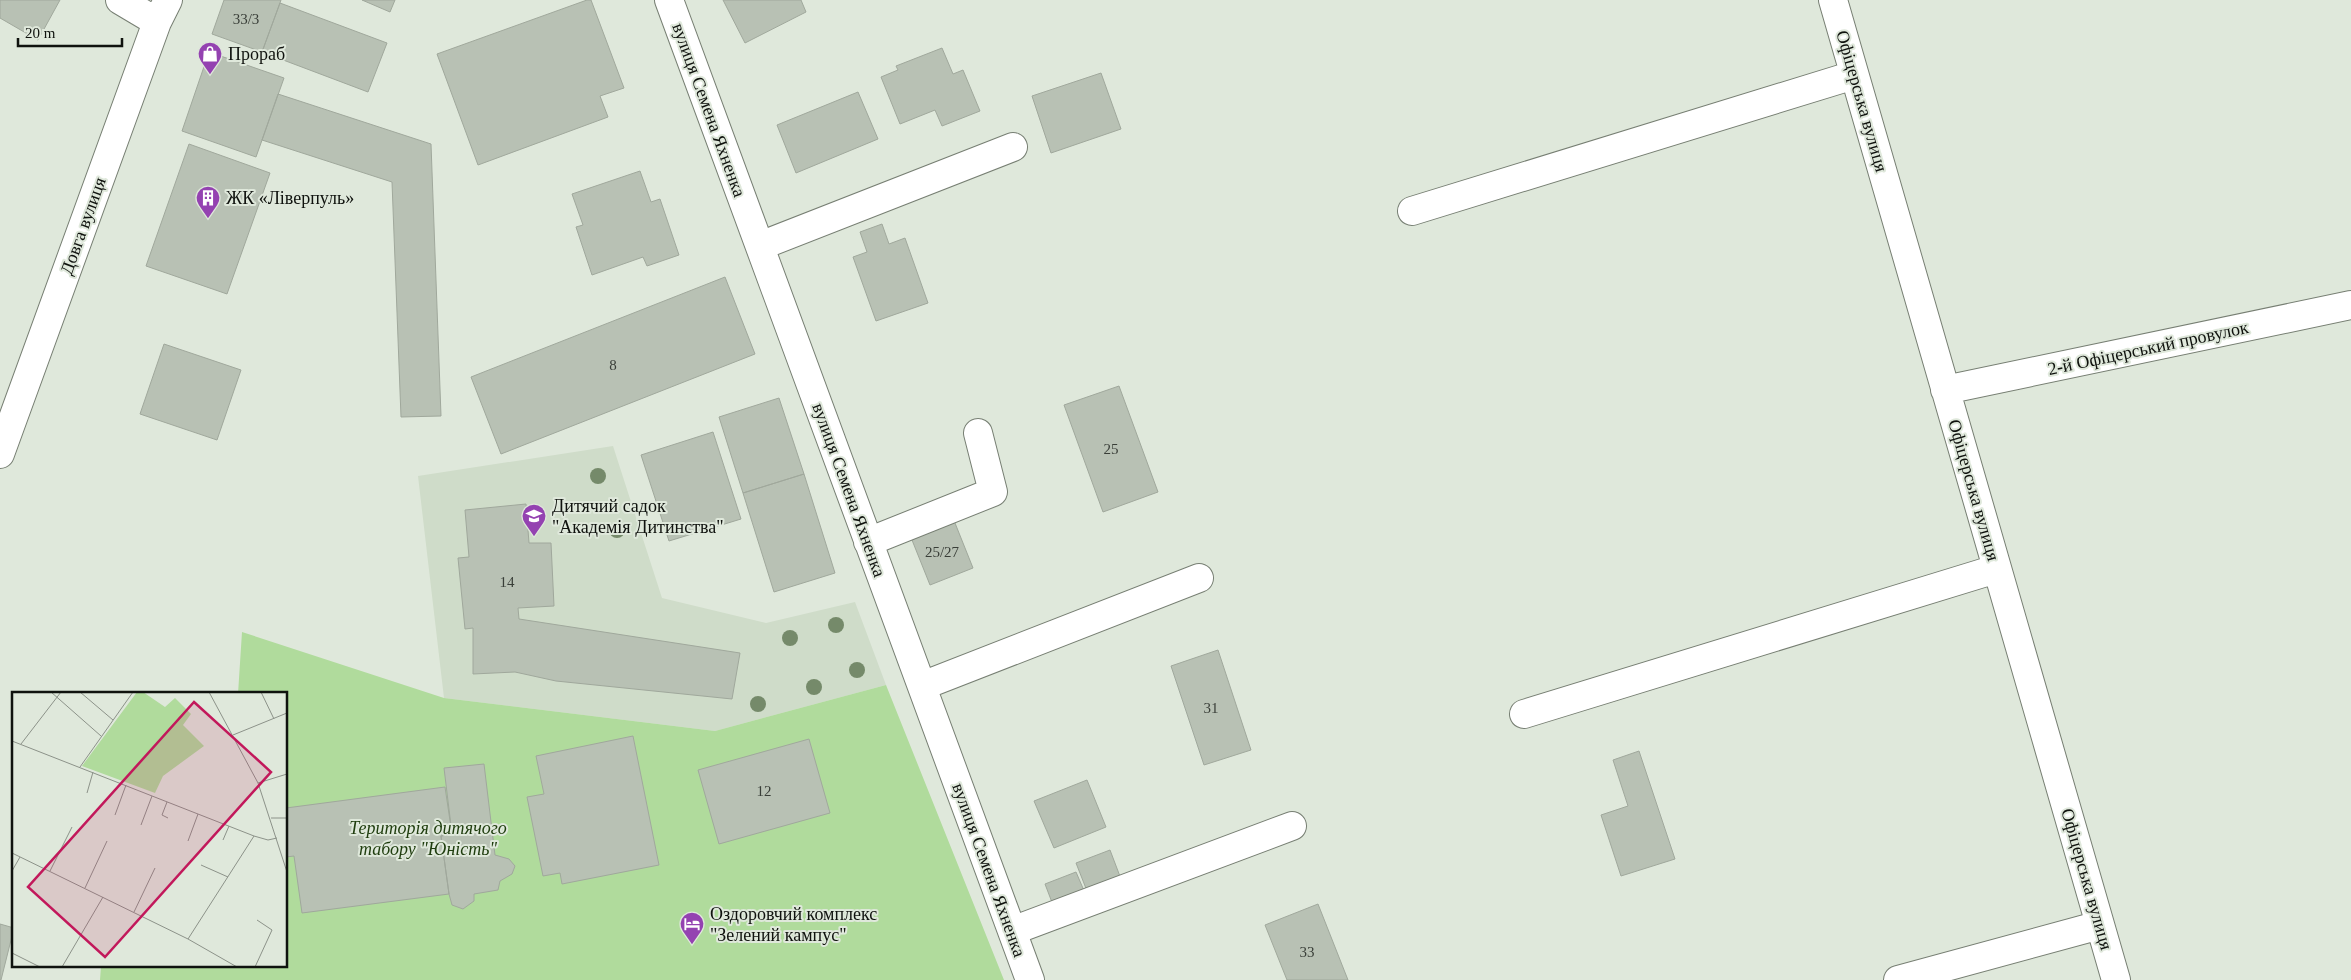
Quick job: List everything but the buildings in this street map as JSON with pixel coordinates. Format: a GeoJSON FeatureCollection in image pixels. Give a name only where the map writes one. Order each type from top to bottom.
{"type":"FeatureCollection","features":[{"type":"Feature","properties":{"kind":"street"},"geometry":{"type":"LineString","coordinates":[[120,0],[162,11]]}},
{"type":"Feature","properties":{"kind":"street","name":"вулиця Семена Яхненка"},"geometry":{"type":"LineString","coordinates":[[669,0],[1030,980]]}},
{"type":"Feature","properties":{"kind":"street","name":"Офіцерська вулиця"},"geometry":{"type":"LineString","coordinates":[[1833,0],[2116,980]]}},
{"type":"Feature","properties":{"kind":"street","name":"Довга вулиця"},"geometry":{"type":"LineString","coordinates":[[0,454],[162,11]]}},
{"type":"Feature","properties":{"kind":"street"},"geometry":{"type":"LineString","coordinates":[[1412,211],[1854,75]]}},
{"type":"Feature","properties":{"kind":"street"},"geometry":{"type":"LineString","coordinates":[[760,246],[1013,147]]}},
{"type":"Feature","properties":{"kind":"street","name":"2-й Офіцерський провулок"},"geometry":{"type":"LineString","coordinates":[[1945,390],[2351,305]]}},
{"type":"Feature","properties":{"kind":"street"},"geometry":{"type":"LineString","coordinates":[[868,542],[993,492],[978,433]]}},
{"type":"Feature","properties":{"kind":"street"},"geometry":{"type":"LineString","coordinates":[[1524,714],[1996,568]]}},
{"type":"Feature","properties":{"kind":"street"},"geometry":{"type":"LineString","coordinates":[[922,686],[1199,578]]}},
{"type":"Feature","properties":{"kind":"street"},"geometry":{"type":"LineString","coordinates":[[1012,931],[1292,826]]}},
{"type":"Feature","properties":{"kind":"street"},"geometry":{"type":"LineString","coordinates":[[1898,980],[2100,926]]}},
{"type":"Feature","properties":{"kind":"shaded area","name":"Дитячий садок \"Академія Дитинства\""},"geometry":{"type":"Polygon","coordinates":[[[613,446],[662,598],[766,623],[855,602],[886,685],[715,731],[444,698],[418,476],[613,446]]]}},
{"type":"Feature","properties":{"kind":"green space","name":"Територія дитячого табору \"Юність\""},"geometry":{"type":"Polygon","coordinates":[[[242,632],[444,698],[715,731],[886,685],[1004,980],[100,980],[101,968],[288,968],[288,692],[238,692],[242,632]]]}},
{"type":"Feature","properties":{"kind":"place","name":"Прораб"},"geometry":{"type":"Point","coordinates":[210,75]}},
{"type":"Feature","properties":{"kind":"place","name":"ЖК «Ліверпуль»"},"geometry":{"type":"Point","coordinates":[208,219]}},
{"type":"Feature","properties":{"kind":"place","name":"Дитячий садок \"Академія Дитинства\""},"geometry":{"type":"Point","coordinates":[534,537]}},
{"type":"Feature","properties":{"kind":"place","name":"Оздоровчий комплекс \"Зелений кампус\""},"geometry":{"type":"Point","coordinates":[692,945]}}]}
